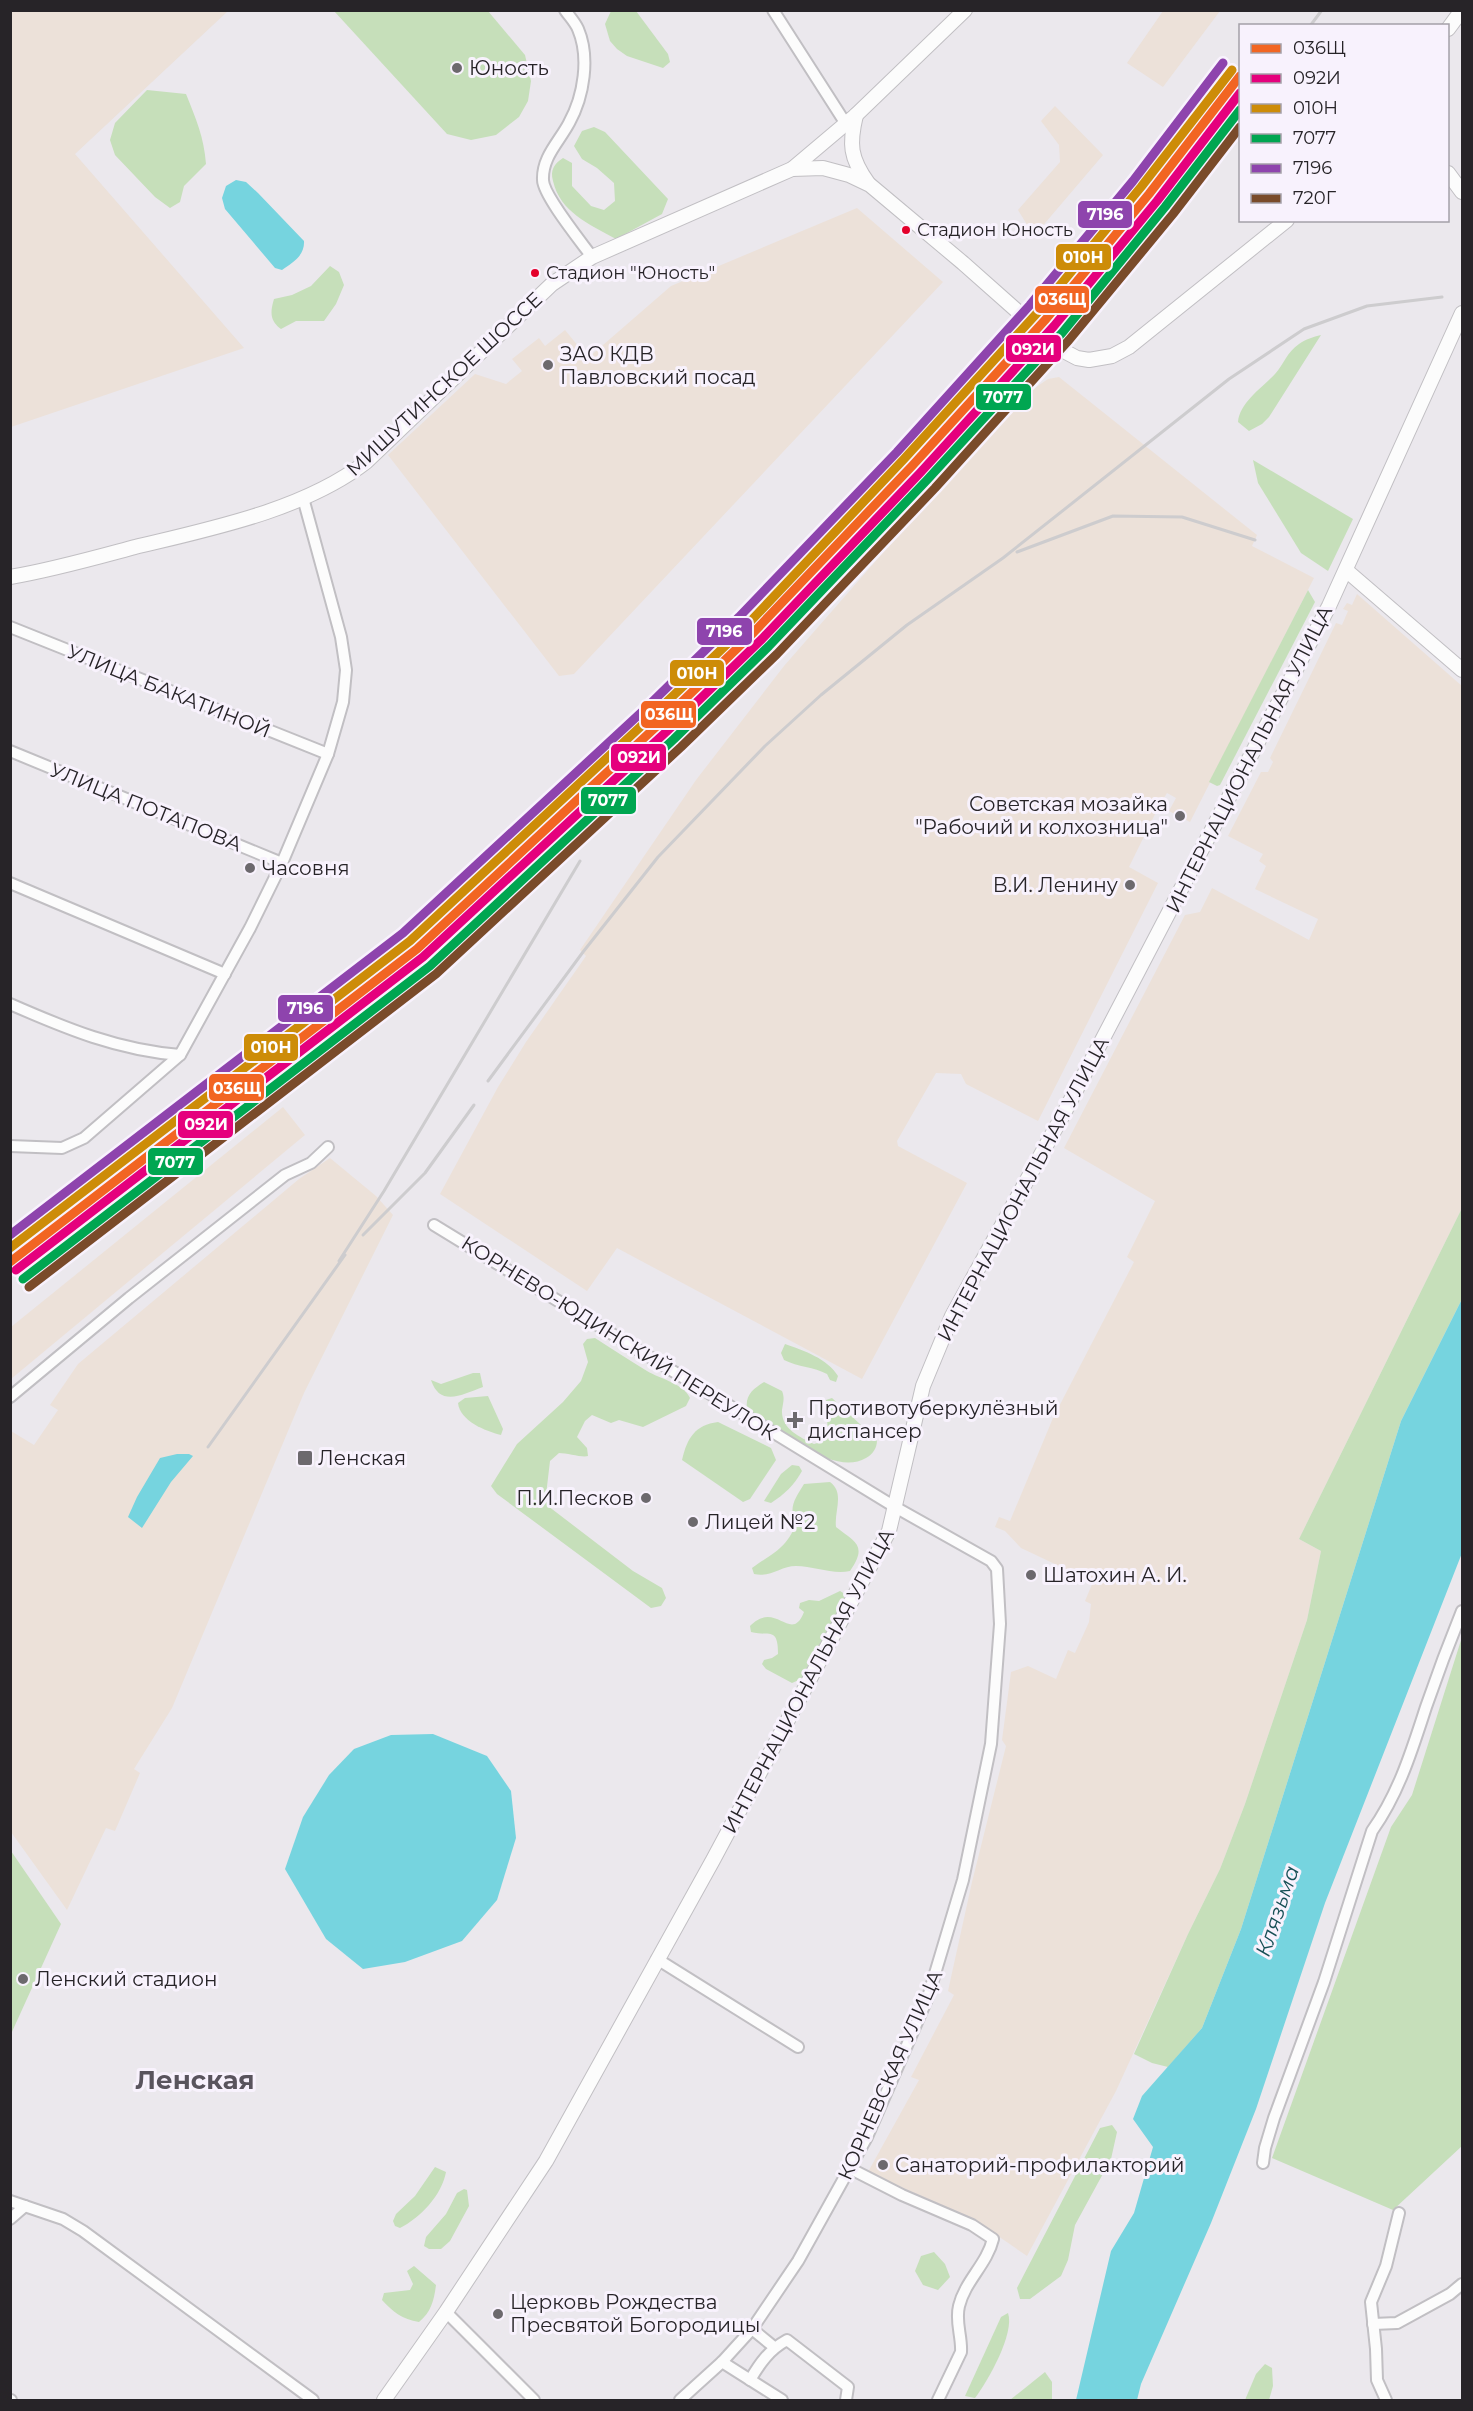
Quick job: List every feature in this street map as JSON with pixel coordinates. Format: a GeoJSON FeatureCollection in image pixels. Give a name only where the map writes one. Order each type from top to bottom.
{"type":"FeatureCollection","features":[{"type":"Feature","properties":{"kind":"main road"},"geometry":{"type":"LineString","coordinates":[[792,169],[851,120],[964,10]]}},
{"type":"Feature","properties":{"kind":"main road"},"geometry":{"type":"LineString","coordinates":[[1449,28],[1462,10]]}},
{"type":"Feature","properties":{"kind":"main road"},"geometry":{"type":"LineString","coordinates":[[851,120],[851,150],[858,169],[870,185],[1060,349],[1077,358],[1089,360],[1112,356],[1147,334],[1285,222]]}},
{"type":"Feature","properties":{"kind":"main road"},"geometry":{"type":"LineString","coordinates":[[792,169],[823,168],[849,175],[870,185]]}},
{"type":"Feature","properties":{"kind":"main road","name":"МИШУТИНСКОЕ ШОССЕ"},"geometry":{"type":"LineString","coordinates":[[10,578],[214,527],[303,498],[336,483],[366,462],[552,284],[592,258],[792,169]]}},
{"type":"Feature","properties":{"kind":"main road"},"geometry":{"type":"LineString","coordinates":[[1449,174],[1462,192]]}},
{"type":"Feature","properties":{"kind":"main road","name":"ИНТЕРНАЦИОНАЛЬНАЯ УЛИЦА"},"geometry":{"type":"LineString","coordinates":[[384,2400],[446,2312],[546,2161],[719,1850],[890,1531],[923,1386],[952,1316],[1064,1113],[1347,571],[1462,314]]}},
{"type":"Feature","properties":{"kind":"main road"},"geometry":{"type":"LineString","coordinates":[[1347,571],[1462,670]]}},
{"type":"Feature","properties":{"kind":"street"},"geometry":{"type":"LineString","coordinates":[[565,10],[577,27],[584,45],[583,79],[569,123],[552,148],[544,166],[543,183],[553,202],[592,258]]}},
{"type":"Feature","properties":{"kind":"street"},"geometry":{"type":"LineString","coordinates":[[773,10],[851,120]]}},
{"type":"Feature","properties":{"kind":"street"},"geometry":{"type":"LineString","coordinates":[[10,1146],[62,1148],[84,1138],[180,1055],[282,863],[328,754],[343,702],[346,670],[340,637],[303,498]]}},
{"type":"Feature","properties":{"kind":"street","name":"УЛИЦА БАКАТИНОЙ"},"geometry":{"type":"LineString","coordinates":[[10,627],[328,754]]}},
{"type":"Feature","properties":{"kind":"street","name":"УЛИЦА ПОТАПОВА"},"geometry":{"type":"LineString","coordinates":[[10,751],[282,863]]}},
{"type":"Feature","properties":{"kind":"street"},"geometry":{"type":"LineString","coordinates":[[10,883],[225,974]]}},
{"type":"Feature","properties":{"kind":"street"},"geometry":{"type":"LineString","coordinates":[[10,1004],[87,1036],[122,1047],[180,1055]]}},
{"type":"Feature","properties":{"kind":"street"},"geometry":{"type":"LineString","coordinates":[[10,1397],[129,1298],[285,1175],[311,1163],[328,1147]]}},
{"type":"Feature","properties":{"kind":"street","name":"КОРНЕВО-ЮДИНСКИЙ ПЕРЕУЛОК"},"geometry":{"type":"LineString","coordinates":[[434,1225],[895,1507]]}},
{"type":"Feature","properties":{"kind":"street","name":"КОРНЕВСКАЯ УЛИЦА"},"geometry":{"type":"LineString","coordinates":[[680,2400],[722,2362],[752,2329],[798,2261],[851,2169],[928,1996],[963,1880],[991,1744],[1000,1624],[995,1565],[895,1507]]}},
{"type":"Feature","properties":{"kind":"street"},"geometry":{"type":"LineString","coordinates":[[1263,2163],[1274,2118],[1324,1982],[1372,1831],[1385,1812],[1404,1774],[1462,1611]]}},
{"type":"Feature","properties":{"kind":"street"},"geometry":{"type":"LineString","coordinates":[[657,1959],[798,2047]]}},
{"type":"Feature","properties":{"kind":"street"},"geometry":{"type":"LineString","coordinates":[[851,2169],[902,2195],[972,2225],[993,2240],[991,2248],[967,2284],[959,2306],[957,2324],[962,2343],[961,2352],[938,2400]]}},
{"type":"Feature","properties":{"kind":"street"},"geometry":{"type":"LineString","coordinates":[[10,2201],[63,2220],[83,2231],[313,2400]]}},
{"type":"Feature","properties":{"kind":"street"},"geometry":{"type":"LineString","coordinates":[[10,2219],[25,2206]]}},
{"type":"Feature","properties":{"kind":"street"},"geometry":{"type":"LineString","coordinates":[[1386,2400],[1377,2380],[1371,2302],[1386,2266],[1398,2213]]}},
{"type":"Feature","properties":{"kind":"street"},"geometry":{"type":"LineString","coordinates":[[1373,2324],[1397,2323],[1450,2294],[1462,2284]]}},
{"type":"Feature","properties":{"kind":"street"},"geometry":{"type":"LineString","coordinates":[[446,2312],[534,2400]]}},
{"type":"Feature","properties":{"kind":"street"},"geometry":{"type":"LineString","coordinates":[[752,2329],[774,2347]]}},
{"type":"Feature","properties":{"kind":"street"},"geometry":{"type":"LineString","coordinates":[[750,2380],[761,2361],[774,2347],[787,2340],[849,2387],[846,2400]]}},
{"type":"Feature","properties":{"kind":"street"},"geometry":{"type":"LineString","coordinates":[[722,2362],[782,2400]]}},
{"type":"Feature","properties":{"kind":"shaded area"},"geometry":{"type":"Polygon","coordinates":[[[10,11],[228,11],[75,154],[244,348],[11,427],[10,11]]]}},
{"type":"Feature","properties":{"kind":"shaded area"},"geometry":{"type":"Polygon","coordinates":[[[1163,11],[1220,11],[1163,87],[1127,63],[1163,11]]]}},
{"type":"Feature","properties":{"kind":"shaded area"},"geometry":{"type":"Polygon","coordinates":[[[1055,106],[1103,155],[1034,236],[1018,210],[1060,162],[1059,145],[1041,121],[1055,106]]]}},
{"type":"Feature","properties":{"kind":"shaded area"},"geometry":{"type":"Polygon","coordinates":[[[857,208],[943,282],[574,674],[559,676],[388,455],[475,374],[506,384],[522,371],[512,359],[539,338],[545,346],[565,330],[588,358],[671,286],[857,208]]]}},
{"type":"Feature","properties":{"kind":"shaded area"},"geometry":{"type":"Polygon","coordinates":[[[1059,377],[1257,535],[1252,546],[1314,578],[1190,822],[1169,811],[1176,798],[1167,793],[1158,808],[1129,867],[1158,883],[1038,1121],[966,1084],[961,1074],[936,1073],[897,1141],[898,1146],[967,1183],[862,1379],[617,1248],[587,1291],[440,1194],[498,1087],[526,1042],[586,956],[580,950],[696,780],[784,666],[991,429],[1023,396],[1048,379],[1059,377]]]}},
{"type":"Feature","properties":{"kind":"shaded area"},"geometry":{"type":"Polygon","coordinates":[[[1357,594],[1462,686],[1462,1208],[1299,1539],[1321,1551],[1307,1620],[1245,1804],[1220,1869],[1116,2091],[1027,2256],[998,2236],[954,2211],[868,2172],[919,2080],[911,2077],[954,1995],[948,1991],[1006,1746],[1002,1740],[1011,1672],[1028,1666],[1056,1679],[1068,1650],[1075,1653],[1089,1622],[1091,1604],[1085,1601],[1093,1582],[1021,1548],[1005,1531],[995,1527],[999,1517],[1010,1521],[1053,1418],[1134,1262],[1127,1257],[1155,1201],[1064,1148],[1185,915],[1200,912],[1212,888],[1309,940],[1318,919],[1255,889],[1266,866],[1259,861],[1263,854],[1228,836],[1261,772],[1268,772],[1273,762],[1270,758],[1336,623],[1342,625],[1348,611],[1343,609],[1347,603],[1352,605],[1357,594]]]}},
{"type":"Feature","properties":{"kind":"shaded area"},"geometry":{"type":"Polygon","coordinates":[[[283,1107],[305,1135],[11,1379],[11,1327],[283,1107]]]}},
{"type":"Feature","properties":{"kind":"shaded area"},"geometry":{"type":"Polygon","coordinates":[[[330,1158],[376,1196],[393,1215],[304,1393],[172,1708],[134,1769],[140,1773],[115,1831],[106,1828],[67,1910],[11,1832],[11,1431],[34,1445],[58,1410],[50,1405],[78,1364],[299,1179],[330,1158]]]}},
{"type":"Feature","properties":{"kind":"green space","name":"Юность"},"geometry":{"type":"Polygon","coordinates":[[[334,11],[488,11],[525,55],[531,81],[528,101],[519,117],[496,135],[471,140],[447,134],[334,11]]]}},
{"type":"Feature","properties":{"kind":"green space"},"geometry":{"type":"Polygon","coordinates":[[[611,11],[636,11],[668,54],[670,62],[663,68],[627,56],[617,49],[610,41],[605,24],[611,11]]]}},
{"type":"Feature","properties":{"kind":"green space"},"geometry":{"type":"Polygon","coordinates":[[[147,90],[186,94],[203,145],[206,164],[184,186],[180,202],[170,208],[155,197],[115,155],[110,140],[115,123],[147,90]]]}},
{"type":"Feature","properties":{"kind":"green space"},"geometry":{"type":"Polygon","coordinates":[[[594,127],[605,132],[668,199],[662,214],[616,239],[586,222],[569,209],[557,192],[552,177],[554,168],[563,158],[572,163],[572,186],[591,206],[604,210],[615,201],[614,183],[582,159],[574,146],[582,131],[594,127]]]}},
{"type":"Feature","properties":{"kind":"green space"},"geometry":{"type":"Polygon","coordinates":[[[330,266],[339,272],[344,285],[336,304],[324,321],[296,321],[281,329],[272,316],[274,299],[292,295],[311,286],[330,266]]]}},
{"type":"Feature","properties":{"kind":"green space"},"geometry":{"type":"Polygon","coordinates":[[[1321,335],[1269,417],[1249,431],[1238,422],[1247,402],[1275,374],[1291,351],[1304,341],[1321,335]]]}},
{"type":"Feature","properties":{"kind":"green space"},"geometry":{"type":"Polygon","coordinates":[[[1253,460],[1353,519],[1328,571],[1301,553],[1258,483],[1253,460]]]}},
{"type":"Feature","properties":{"kind":"green space"},"geometry":{"type":"Polygon","coordinates":[[[1308,590],[1315,602],[1220,785],[1217,786],[1209,782],[1308,590]]]}},
{"type":"Feature","properties":{"kind":"green space"},"geometry":{"type":"Polygon","coordinates":[[[1462,1208],[1462,1299],[1401,1421],[1241,1929],[1202,2028],[1168,2067],[1152,2063],[1134,2054],[1220,1869],[1245,1804],[1307,1620],[1321,1551],[1299,1539],[1462,1208]]]}},
{"type":"Feature","properties":{"kind":"green space"},"geometry":{"type":"Polygon","coordinates":[[[595,1338],[647,1371],[677,1385],[690,1398],[686,1406],[643,1427],[619,1420],[611,1423],[592,1415],[585,1421],[577,1437],[587,1448],[588,1456],[559,1453],[550,1461],[546,1495],[548,1506],[633,1571],[662,1588],[666,1598],[661,1606],[651,1608],[497,1494],[491,1486],[517,1444],[563,1402],[581,1381],[588,1362],[583,1344],[587,1339],[595,1338]]]}},
{"type":"Feature","properties":{"kind":"green space"},"geometry":{"type":"Polygon","coordinates":[[[785,1344],[822,1360],[838,1376],[836,1382],[830,1380],[827,1374],[784,1360],[781,1353],[785,1344]]]}},
{"type":"Feature","properties":{"kind":"green space"},"geometry":{"type":"Polygon","coordinates":[[[473,1373],[480,1373],[483,1387],[453,1397],[440,1394],[431,1380],[441,1384],[473,1373]]]}},
{"type":"Feature","properties":{"kind":"green space"},"geometry":{"type":"Polygon","coordinates":[[[764,1382],[782,1391],[783,1417],[788,1427],[797,1435],[814,1444],[824,1441],[828,1435],[826,1400],[832,1398],[877,1440],[871,1455],[853,1462],[837,1461],[821,1456],[788,1438],[747,1409],[747,1400],[751,1393],[764,1382]]]}},
{"type":"Feature","properties":{"kind":"green space"},"geometry":{"type":"Polygon","coordinates":[[[488,1396],[503,1429],[501,1435],[468,1420],[458,1403],[465,1398],[488,1396]]]}},
{"type":"Feature","properties":{"kind":"green space"},"geometry":{"type":"Polygon","coordinates":[[[718,1422],[771,1448],[776,1460],[750,1499],[743,1502],[682,1460],[686,1445],[693,1434],[703,1426],[718,1422]]]}},
{"type":"Feature","properties":{"kind":"green space"},"geometry":{"type":"Polygon","coordinates":[[[792,1465],[799,1466],[802,1471],[796,1481],[771,1503],[764,1501],[781,1474],[792,1465]]]}},
{"type":"Feature","properties":{"kind":"green space"},"geometry":{"type":"Polygon","coordinates":[[[830,1482],[837,1491],[838,1497],[836,1527],[857,1545],[858,1555],[850,1571],[837,1572],[796,1566],[760,1575],[754,1574],[752,1568],[778,1550],[792,1532],[796,1524],[793,1513],[794,1503],[804,1484],[830,1482]]]}},
{"type":"Feature","properties":{"kind":"green space"},"geometry":{"type":"Polygon","coordinates":[[[840,1591],[845,1594],[843,1601],[801,1679],[792,1683],[766,1669],[762,1664],[764,1660],[778,1654],[776,1639],[771,1634],[751,1632],[750,1626],[759,1619],[768,1617],[794,1624],[799,1621],[804,1612],[799,1608],[800,1603],[809,1600],[819,1601],[840,1591]]]}},
{"type":"Feature","properties":{"kind":"green space"},"geometry":{"type":"Polygon","coordinates":[[[1462,1637],[1462,2146],[1393,2210],[1272,2158],[1391,1827],[1412,1795],[1462,1637]]]}},
{"type":"Feature","properties":{"kind":"green space","name":"Ленский стадион"},"geometry":{"type":"Polygon","coordinates":[[[10,1851],[61,1924],[11,2034],[10,1851]]]}},
{"type":"Feature","properties":{"kind":"green space"},"geometry":{"type":"Polygon","coordinates":[[[1112,2125],[1117,2132],[1111,2159],[1075,2225],[1068,2260],[1061,2276],[1030,2299],[1020,2299],[1017,2288],[1100,2128],[1112,2125]]]}},
{"type":"Feature","properties":{"kind":"green space"},"geometry":{"type":"Polygon","coordinates":[[[435,2167],[446,2172],[435,2197],[408,2224],[400,2228],[395,2226],[393,2221],[396,2214],[415,2196],[435,2167]]]}},
{"type":"Feature","properties":{"kind":"green space"},"geometry":{"type":"Polygon","coordinates":[[[464,2189],[467,2190],[469,2206],[450,2241],[441,2249],[429,2249],[424,2246],[426,2237],[446,2214],[457,2193],[464,2189]]]}},
{"type":"Feature","properties":{"kind":"green space"},"geometry":{"type":"Polygon","coordinates":[[[934,2252],[945,2264],[950,2277],[938,2290],[923,2285],[915,2271],[921,2256],[934,2252]]]}},
{"type":"Feature","properties":{"kind":"green space"},"geometry":{"type":"Polygon","coordinates":[[[414,2266],[436,2285],[431,2306],[419,2322],[398,2314],[382,2300],[384,2293],[410,2290],[413,2284],[407,2271],[414,2266]]]}},
{"type":"Feature","properties":{"kind":"green space"},"geometry":{"type":"Polygon","coordinates":[[[1008,2313],[1008,2332],[993,2369],[975,2398],[965,2396],[1001,2317],[1008,2313]]]}},
{"type":"Feature","properties":{"kind":"green space"},"geometry":{"type":"Polygon","coordinates":[[[1265,2364],[1272,2368],[1273,2386],[1269,2400],[1245,2400],[1256,2374],[1265,2364]]]}},
{"type":"Feature","properties":{"kind":"green space"},"geometry":{"type":"Polygon","coordinates":[[[1045,2372],[1052,2382],[1052,2400],[1010,2400],[1045,2372]]]}},
{"type":"Feature","properties":{"kind":"water"},"geometry":{"type":"Polygon","coordinates":[[[236,180],[246,182],[304,241],[300,255],[282,270],[275,268],[225,209],[222,198],[226,186],[236,180]]]}},
{"type":"Feature","properties":{"kind":"water","name":"Клязьма"},"geometry":{"type":"Polygon","coordinates":[[[1462,1299],[1462,1553],[1325,1903],[1256,2109],[1211,2223],[1141,2384],[1137,2400],[1076,2400],[1111,2251],[1134,2213],[1153,2147],[1133,2119],[1142,2096],[1202,2028],[1241,1929],[1401,1421],[1462,1299]]]}},
{"type":"Feature","properties":{"kind":"water"},"geometry":{"type":"Polygon","coordinates":[[[177,1454],[193,1456],[171,1482],[142,1528],[128,1517],[137,1497],[160,1458],[177,1454]]]}},
{"type":"Feature","properties":{"kind":"water"},"geometry":{"type":"Polygon","coordinates":[[[433,1734],[487,1756],[511,1791],[516,1838],[497,1900],[462,1941],[405,1962],[363,1969],[326,1939],[285,1869],[303,1817],[329,1775],[354,1749],[391,1735],[433,1734]]]}},
{"type":"Feature","properties":{"kind":"railway"},"geometry":{"type":"LineString","coordinates":[[1312,24],[1322,10]]}},
{"type":"Feature","properties":{"kind":"railway"},"geometry":{"type":"LineString","coordinates":[[903,513],[1167,204],[1239,113]]}},
{"type":"Feature","properties":{"kind":"railway"},"geometry":{"type":"LineString","coordinates":[[488,1081],[583,952],[658,857],[765,746],[821,695],[907,625],[1003,558],[1229,379],[1304,329],[1367,306],[1442,297]]}},
{"type":"Feature","properties":{"kind":"railway"},"geometry":{"type":"LineString","coordinates":[[1017,552],[1113,516],[1182,517],[1255,540]]}},
{"type":"Feature","properties":{"kind":"railway"},"geometry":{"type":"LineString","coordinates":[[339,1261],[384,1191],[580,861]]}},
{"type":"Feature","properties":{"kind":"railway"},"geometry":{"type":"LineString","coordinates":[[363,1235],[425,1173],[474,1105]]}},
{"type":"Feature","properties":{"kind":"railway"},"geometry":{"type":"LineString","coordinates":[[208,1447],[345,1255]]}},
{"type":"Feature","properties":{"kind":"transit line","name":"7196"},"geometry":{"type":"LineString","coordinates":[[10,1235],[403,933],[645,709],[739,617],[897,452],[1030,305],[1133,181],[1223,63]]}},
{"type":"Feature","properties":{"kind":"transit line","name":"010Н"},"geometry":{"type":"LineString","coordinates":[[10,1248],[410,941],[747,625],[904,459],[1038,312],[1141,187],[1232,70]]}},
{"type":"Feature","properties":{"kind":"transit line","name":"036Щ"},"geometry":{"type":"LineString","coordinates":[[10,1262],[417,949],[659,724],[754,632],[912,466],[1046,319],[1149,194],[1239,77]]}},
{"type":"Feature","properties":{"kind":"transit line","name":"092И"},"geometry":{"type":"LineString","coordinates":[[16,1270],[423,957],[666,732],[762,639],[920,473],[1054,326],[1157,201],[1239,94]]}},
{"type":"Feature","properties":{"kind":"transit line","name":"7077"},"geometry":{"type":"LineString","coordinates":[[23,1279],[430,966],[674,739],[769,646],[927,480],[1062,333],[1165,207],[1239,111]]}},
{"type":"Feature","properties":{"kind":"transit line","name":"720Г"},"geometry":{"type":"LineString","coordinates":[[29,1287],[436,974],[681,747],[777,654],[935,488],[1069,340],[1173,214],[1239,128]]}},
{"type":"Feature","properties":{"kind":"place","name":"Юность"},"geometry":{"type":"Point","coordinates":[457,68]}},
{"type":"Feature","properties":{"kind":"place","name":"Стадион Юность"},"geometry":{"type":"Point","coordinates":[906,230]}},
{"type":"Feature","properties":{"kind":"place","name":"Стадион \"Юность\""},"geometry":{"type":"Point","coordinates":[535,273]}},
{"type":"Feature","properties":{"kind":"place","name":"ЗАО КДВ Павловский посад"},"geometry":{"type":"Point","coordinates":[548,365]}},
{"type":"Feature","properties":{"kind":"place","name":"Советская мозайка \"Рабочий и колхозница\""},"geometry":{"type":"Point","coordinates":[1180,816]}},
{"type":"Feature","properties":{"kind":"place","name":"Часовня"},"geometry":{"type":"Point","coordinates":[250,868]}},
{"type":"Feature","properties":{"kind":"place","name":"В.И. Ленину"},"geometry":{"type":"Point","coordinates":[1130,885]}},
{"type":"Feature","properties":{"kind":"place","name":"Противотуберкулёзный диспансер"},"geometry":{"type":"Point","coordinates":[795,1420]}},
{"type":"Feature","properties":{"kind":"place","name":"Ленская"},"geometry":{"type":"Point","coordinates":[305,1458]}},
{"type":"Feature","properties":{"kind":"place","name":"П.И.Песков"},"geometry":{"type":"Point","coordinates":[646,1498]}},
{"type":"Feature","properties":{"kind":"place","name":"Лицей №2"},"geometry":{"type":"Point","coordinates":[693,1522]}},
{"type":"Feature","properties":{"kind":"place","name":"Шатохин А. И."},"geometry":{"type":"Point","coordinates":[1031,1575]}},
{"type":"Feature","properties":{"kind":"place","name":"Ленский стадион"},"geometry":{"type":"Point","coordinates":[23,1979]}},
{"type":"Feature","properties":{"kind":"place","name":"Санаторий-профилакторий"},"geometry":{"type":"Point","coordinates":[883,2165]}},
{"type":"Feature","properties":{"kind":"place","name":"Церковь Рождества Пресвятой Богородицы"},"geometry":{"type":"Point","coordinates":[498,2314]}},
{"type":"Feature","properties":{"kind":"district","name":"Ленская"},"geometry":{"type":"Point","coordinates":[195,2080]}}]}
